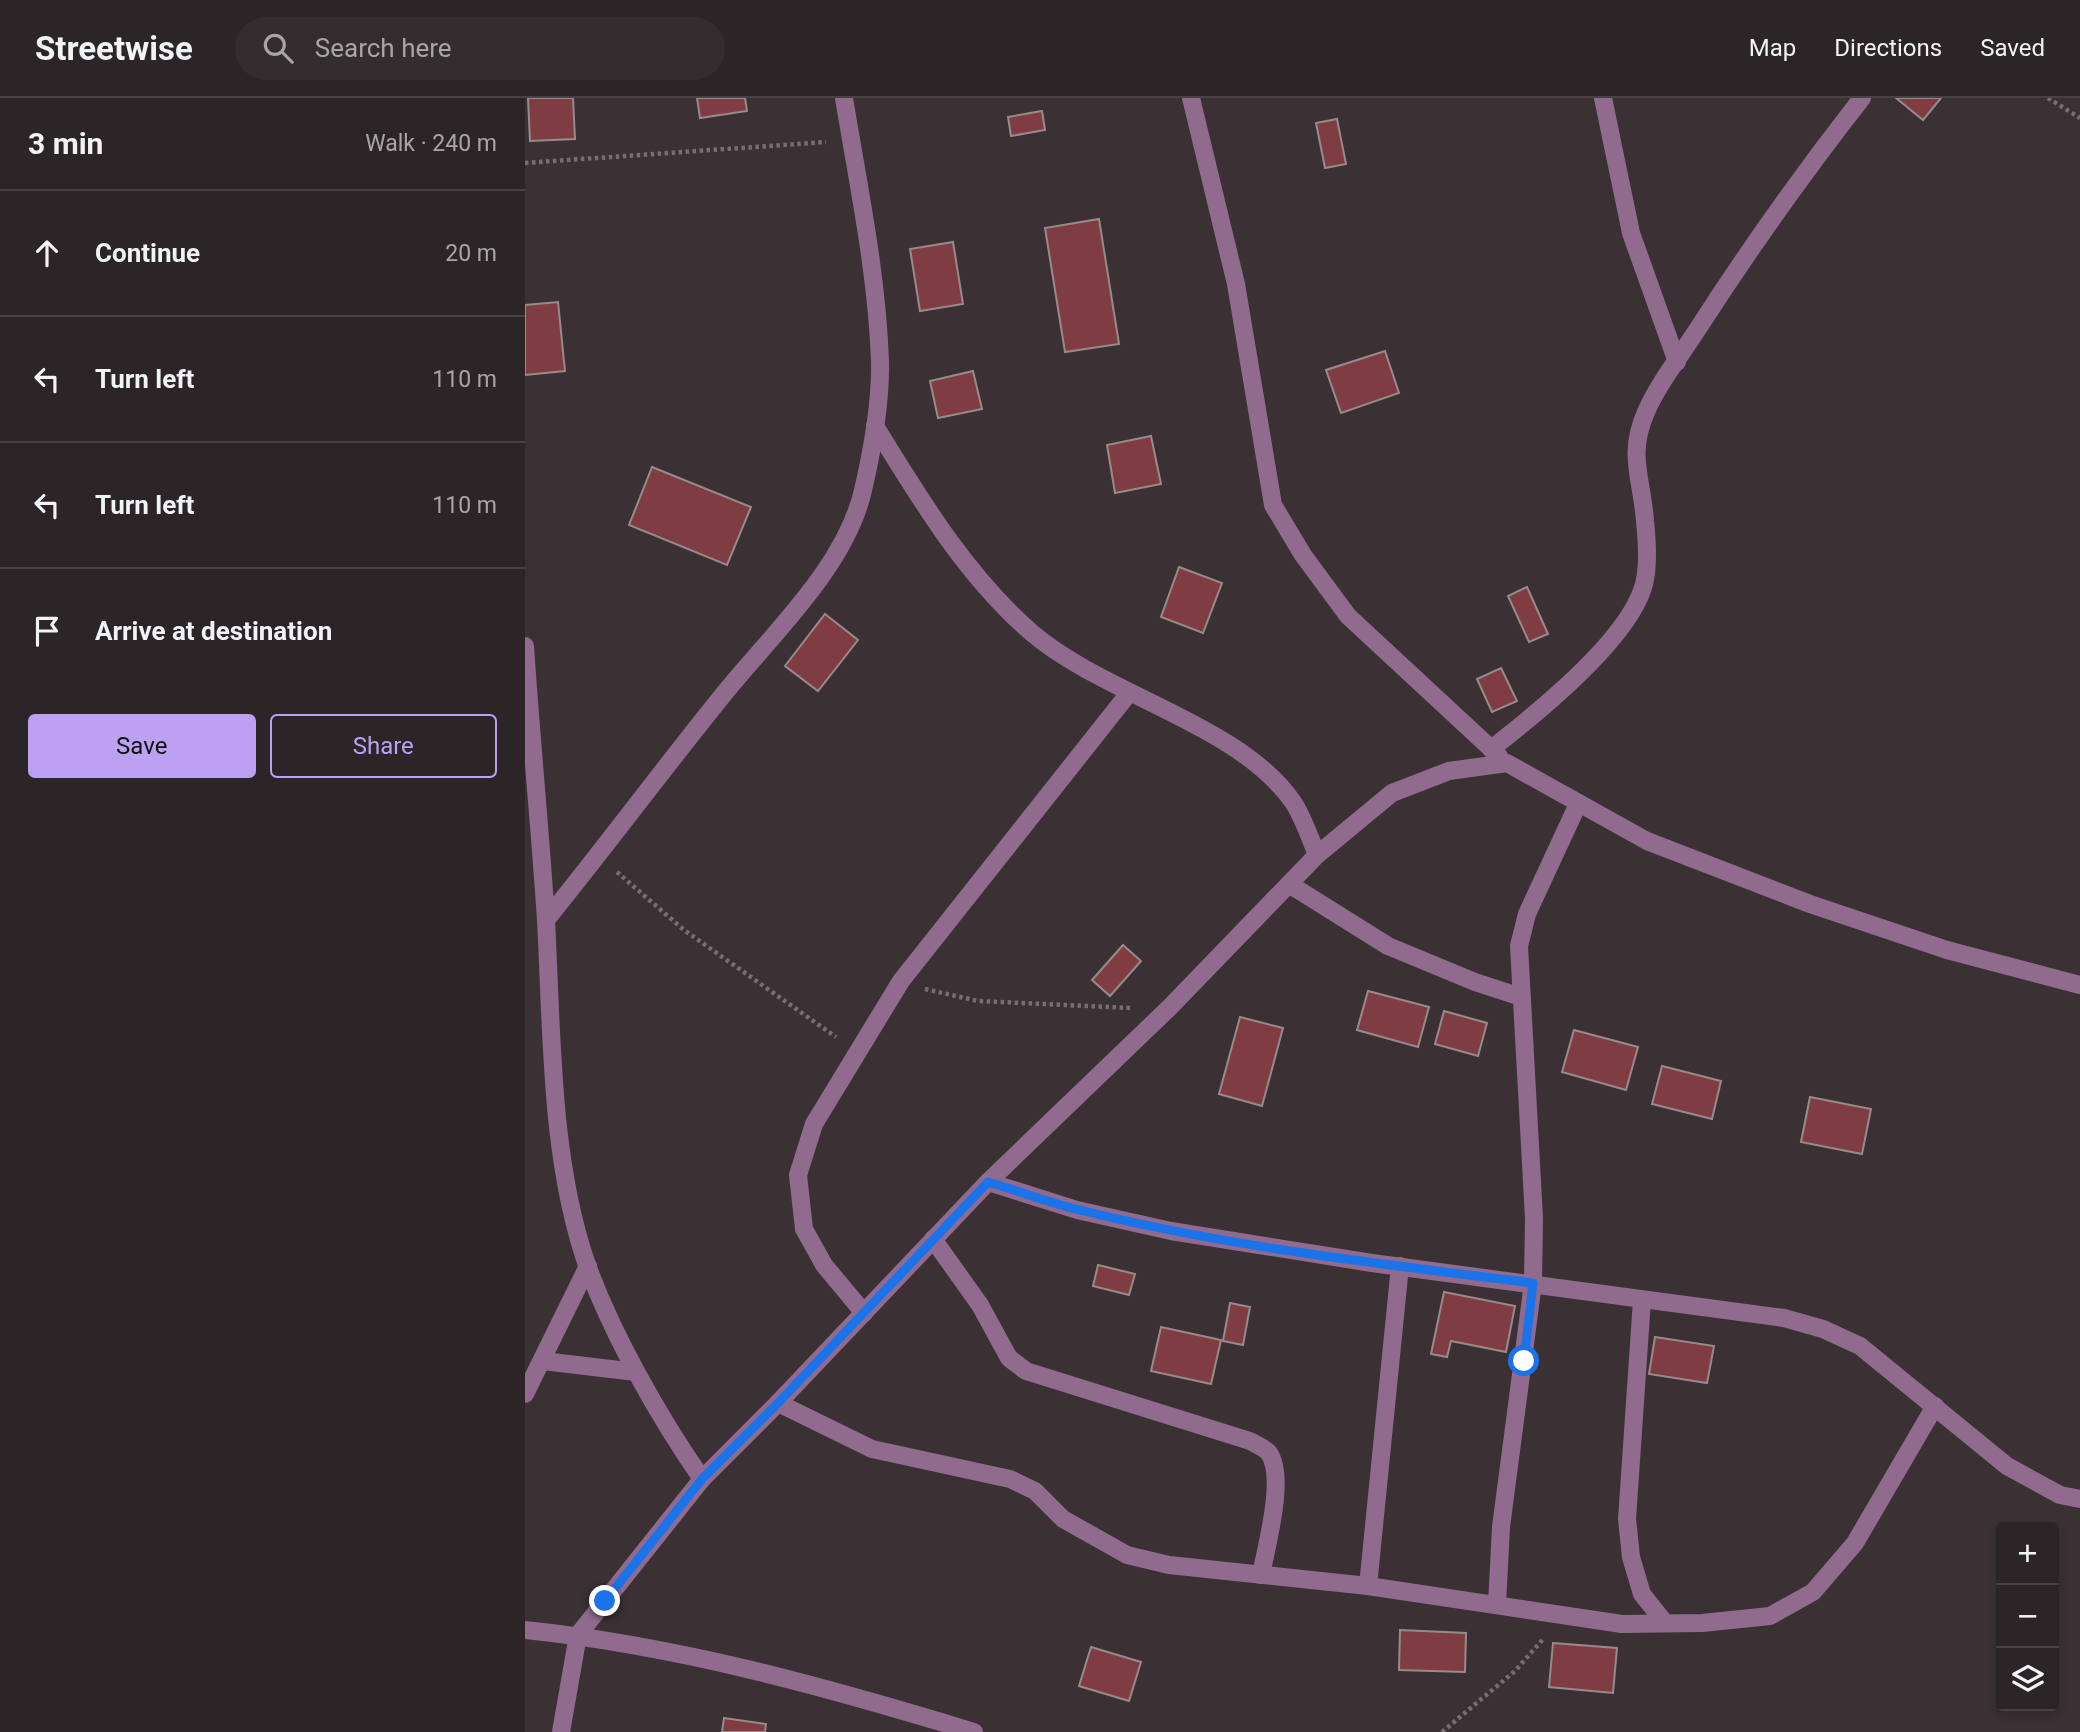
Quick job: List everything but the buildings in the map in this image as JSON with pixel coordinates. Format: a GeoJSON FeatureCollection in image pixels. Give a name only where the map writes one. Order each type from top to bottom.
{"type":"FeatureCollection","features":[{"type":"Feature","properties":{"kind":"street"},"geometry":{"type":"LineString","coordinates":[[546,919],[820,578],[839,550],[865,485],[875,426],[880,361],[868,246],[844,98]]}},
{"type":"Feature","properties":{"kind":"street"},"geometry":{"type":"LineString","coordinates":[[1191,98],[1235,284],[1273,505],[1303,555],[1348,616],[1507,763],[1647,841],[1810,904],[1947,950],[2080,985]]}},
{"type":"Feature","properties":{"kind":"street"},"geometry":{"type":"LineString","coordinates":[[1603,98],[1631,233],[1677,362]]}},
{"type":"Feature","properties":{"kind":"street"},"geometry":{"type":"LineString","coordinates":[[1491,749],[1554,701],[1625,623],[1644,584],[1647,540],[1643,499],[1634,454],[1647,411],[1788,195],[1862,98]]}},
{"type":"Feature","properties":{"kind":"street"},"geometry":{"type":"LineString","coordinates":[[875,426],[922,502],[983,582],[1033,633],[1102,679],[1243,753],[1294,803],[1317,855]]}},
{"type":"Feature","properties":{"kind":"street"},"geometry":{"type":"LineString","coordinates":[[525,646],[546,919],[553,1059],[563,1157],[574,1219],[588,1266],[636,1372],[702,1479]]}},
{"type":"Feature","properties":{"kind":"street"},"geometry":{"type":"LineString","coordinates":[[864,1313],[824,1265],[804,1229],[799,1175],[814,1124],[901,981],[1129,693]]}},
{"type":"Feature","properties":{"kind":"street"},"geometry":{"type":"LineString","coordinates":[[561,1732],[578,1635],[702,1479],[988,1182],[1170,1007],[1317,855],[1392,793],[1449,771],[1507,763]]}},
{"type":"Feature","properties":{"kind":"street"},"geometry":{"type":"LineString","coordinates":[[1497,1605],[1500,1527],[1533,1283],[1534,1218],[1519,946],[1527,914],[1578,804]]}},
{"type":"Feature","properties":{"kind":"street"},"geometry":{"type":"LineString","coordinates":[[1289,884],[1388,946],[1464,978],[1521,997]]}},
{"type":"Feature","properties":{"kind":"street"},"geometry":{"type":"LineString","coordinates":[[988,1182],[1077,1210],[1171,1231],[1400,1266],[1784,1318],[1822,1329],[1860,1346],[2007,1466],[2060,1494],[2080,1499]]}},
{"type":"Feature","properties":{"kind":"street"},"geometry":{"type":"LineString","coordinates":[[933,1240],[974,1295],[1009,1358],[1026,1371],[1250,1441],[1268,1452],[1274,1468],[1275,1490],[1261,1575]]}},
{"type":"Feature","properties":{"kind":"street"},"geometry":{"type":"LineString","coordinates":[[525,1394],[588,1266]]}},
{"type":"Feature","properties":{"kind":"street"},"geometry":{"type":"LineString","coordinates":[[1368,1586],[1400,1266]]}},
{"type":"Feature","properties":{"kind":"street"},"geometry":{"type":"LineString","coordinates":[[1642,1300],[1627,1519],[1631,1557],[1642,1594],[1665,1623]]}},
{"type":"Feature","properties":{"kind":"street"},"geometry":{"type":"LineString","coordinates":[[543,1361],[636,1372]]}},
{"type":"Feature","properties":{"kind":"street"},"geometry":{"type":"LineString","coordinates":[[778,1403],[872,1449],[1010,1479],[1035,1491],[1063,1518],[1126,1555],[1169,1565],[1368,1586],[1622,1624],[1770,1616],[1813,1592],[1855,1543],[1935,1406]]}},
{"type":"Feature","properties":{"kind":"street"},"geometry":{"type":"LineString","coordinates":[[525,1630],[578,1635],[744,1666],[974,1732]]}},
{"type":"Feature","properties":{"kind":"path"},"geometry":{"type":"LineString","coordinates":[[2048,98],[2080,118]]}},
{"type":"Feature","properties":{"kind":"path"},"geometry":{"type":"LineString","coordinates":[[525,163],[851,140]]}},
{"type":"Feature","properties":{"kind":"path"},"geometry":{"type":"LineString","coordinates":[[598,856],[684,930],[858,1052]]}},
{"type":"Feature","properties":{"kind":"path"},"geometry":{"type":"LineString","coordinates":[[901,981],[978,1001],[1131,1009],[1170,1007]]}},
{"type":"Feature","properties":{"kind":"path"},"geometry":{"type":"LineString","coordinates":[[1442,1732],[1515,1671],[1563,1616]]}},
{"type":"Feature","properties":{"kind":"route"},"geometry":{"type":"LineString","coordinates":[[605,1601],[702,1479],[988,1182],[1077,1210],[1171,1231],[1372,1263],[1533,1283],[1524,1361]]}}]}
